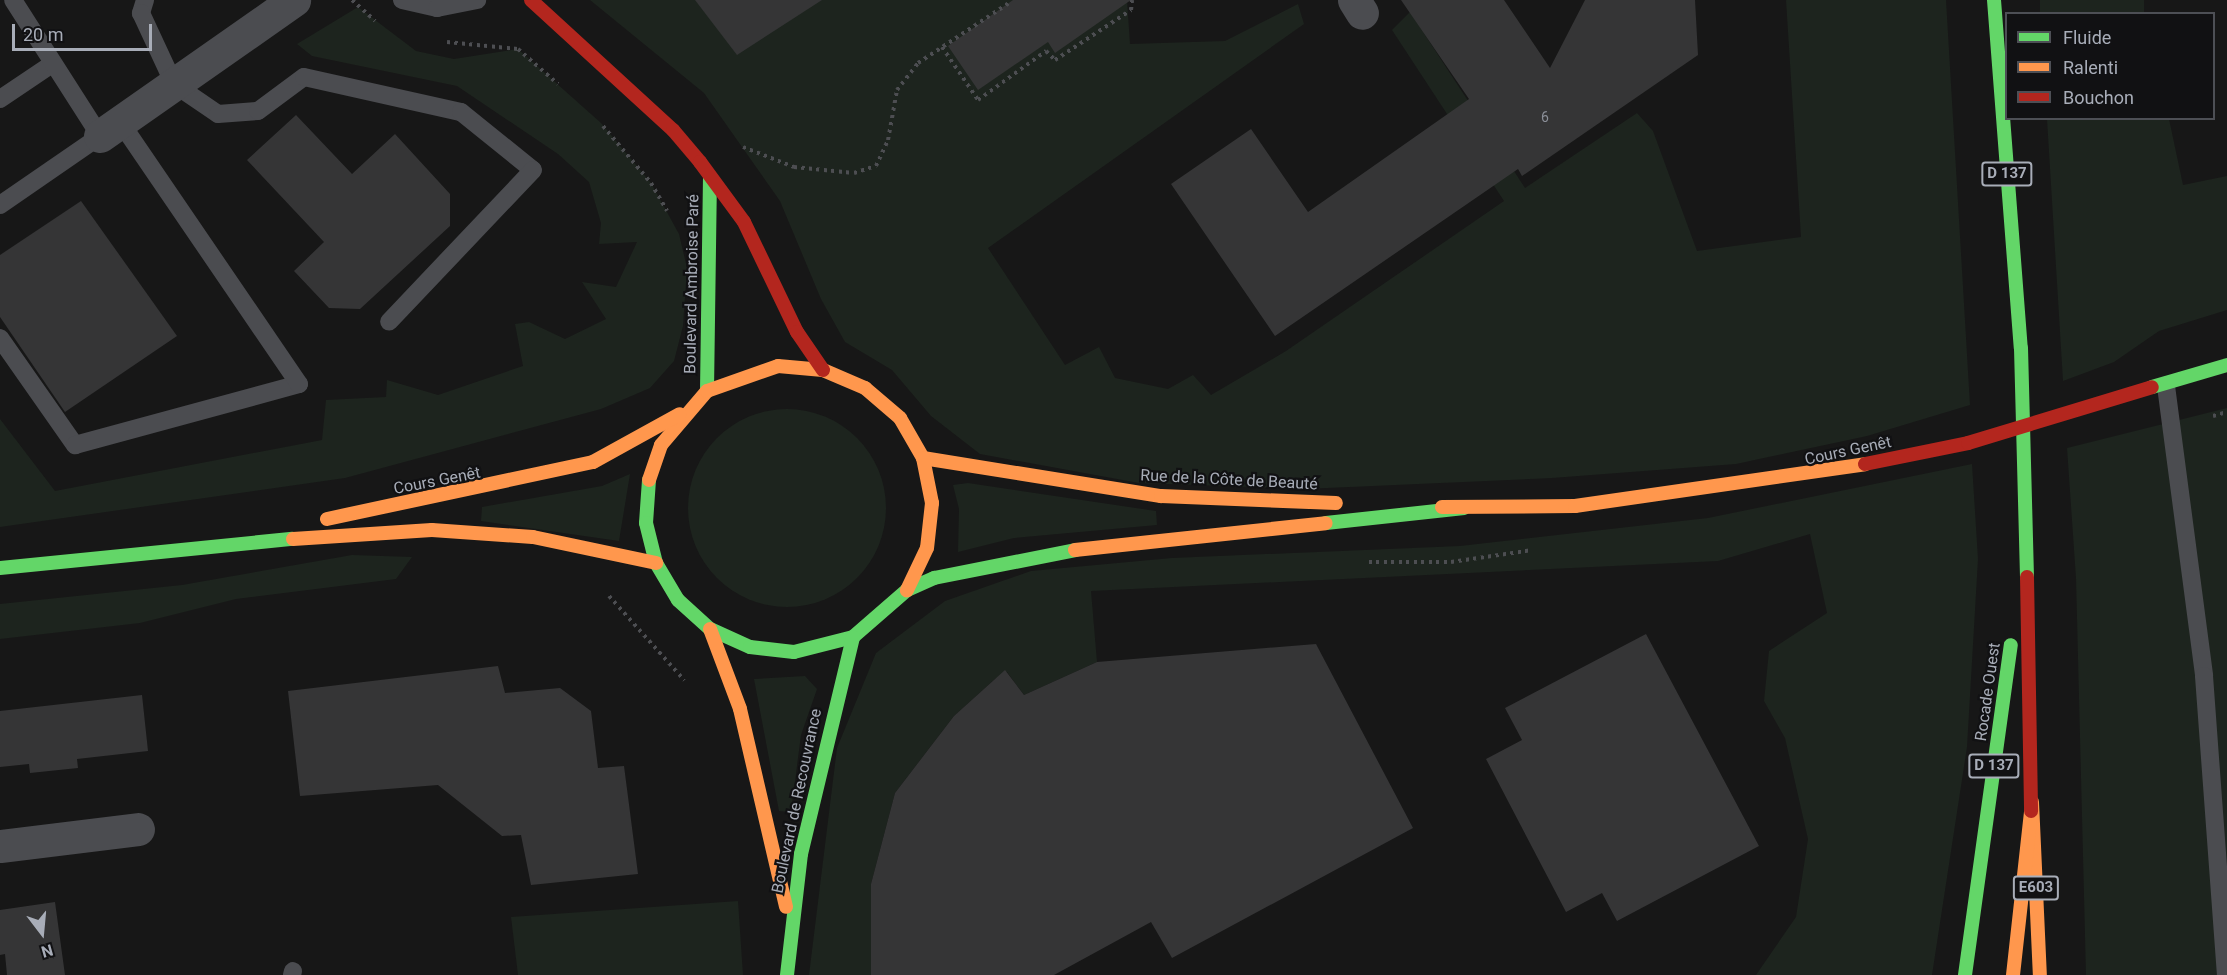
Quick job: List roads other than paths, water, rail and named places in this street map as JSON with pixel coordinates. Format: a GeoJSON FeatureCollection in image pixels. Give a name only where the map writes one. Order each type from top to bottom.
{"type":"FeatureCollection","features":[{"type":"Feature","properties":{"kind":"main road","name":"Boulevard Ambroise Paré"},"geometry":{"type":"LineString","coordinates":[[531,0],[673,130],[744,222],[797,332],[823,370]]}},
{"type":"Feature","properties":{"kind":"main road","name":"D 137"},"geometry":{"type":"LineString","coordinates":[[1994,0],[2021,348],[2023,557],[2032,802],[2013,975]]}},
{"type":"Feature","properties":{"kind":"main road","name":"Boulevard Ambroise Paré"},"geometry":{"type":"LineString","coordinates":[[707,391],[710,178]]}},
{"type":"Feature","properties":{"kind":"main road","name":"Cours Genêt"},"geometry":{"type":"LineString","coordinates":[[1464,508],[1575,506],[1820,474],[1968,443],[2166,386],[2227,365]]}},
{"type":"Feature","properties":{"kind":"main road"},"geometry":{"type":"LineString","coordinates":[[778,366],[823,370],[874,395],[900,418],[923,458],[932,503],[927,548],[907,590],[853,637],[794,652],[750,647],[710,629],[678,600],[656,563],[646,523],[648,483],[661,445],[684,412],[707,391],[778,366]]}},
{"type":"Feature","properties":{"kind":"main road","name":"Cours Genêt"},"geometry":{"type":"LineString","coordinates":[[183,546],[500,485],[592,462],[684,412]]}},
{"type":"Feature","properties":{"kind":"main road","name":"Rue de la Côte de Beauté"},"geometry":{"type":"LineString","coordinates":[[923,458],[1161,495],[1464,508]]}},
{"type":"Feature","properties":{"kind":"main road"},"geometry":{"type":"LineString","coordinates":[[907,590],[1031,555],[1464,508]]}},
{"type":"Feature","properties":{"kind":"main road","name":"Cours Genêt"},"geometry":{"type":"LineString","coordinates":[[0,568],[183,546],[432,530],[533,537],[656,563]]}},
{"type":"Feature","properties":{"kind":"main road","name":"Rocade Ouest"},"geometry":{"type":"LineString","coordinates":[[1965,975],[2023,557]]}},
{"type":"Feature","properties":{"kind":"main road"},"geometry":{"type":"LineString","coordinates":[[710,629],[741,709],[789,920]]}},
{"type":"Feature","properties":{"kind":"main road","name":"Boulevard de Recouvrance"},"geometry":{"type":"LineString","coordinates":[[787,975],[789,920],[853,637]]}},
{"type":"Feature","properties":{"kind":"main road","name":"E603"},"geometry":{"type":"LineString","coordinates":[[2032,802],[2040,975]]}},
{"type":"Feature","properties":{"kind":"street"},"geometry":{"type":"LineString","coordinates":[[110,129],[294,0]]}},
{"type":"Feature","properties":{"kind":"street"},"geometry":{"type":"LineString","coordinates":[[0,846],[138,829]]}},
{"type":"Feature","properties":{"kind":"lane"},"geometry":{"type":"LineString","coordinates":[[0,338],[75,445],[299,384],[110,129],[52,64],[13,0]]}},
{"type":"Feature","properties":{"kind":"lane"},"geometry":{"type":"LineString","coordinates":[[145,0],[141,12],[174,84],[218,114],[258,111],[304,77],[461,112],[533,170],[389,322]]}},
{"type":"Feature","properties":{"kind":"lane"},"geometry":{"type":"LineString","coordinates":[[402,0],[436,8],[477,0]]}},
{"type":"Feature","properties":{"kind":"lane"},"geometry":{"type":"LineString","coordinates":[[0,99],[52,64]]}},
{"type":"Feature","properties":{"kind":"lane"},"geometry":{"type":"LineString","coordinates":[[0,205],[110,129]]}},
{"type":"Feature","properties":{"kind":"lane"},"geometry":{"type":"LineString","coordinates":[[2166,386],[2204,676],[2226,975]]}}]}
